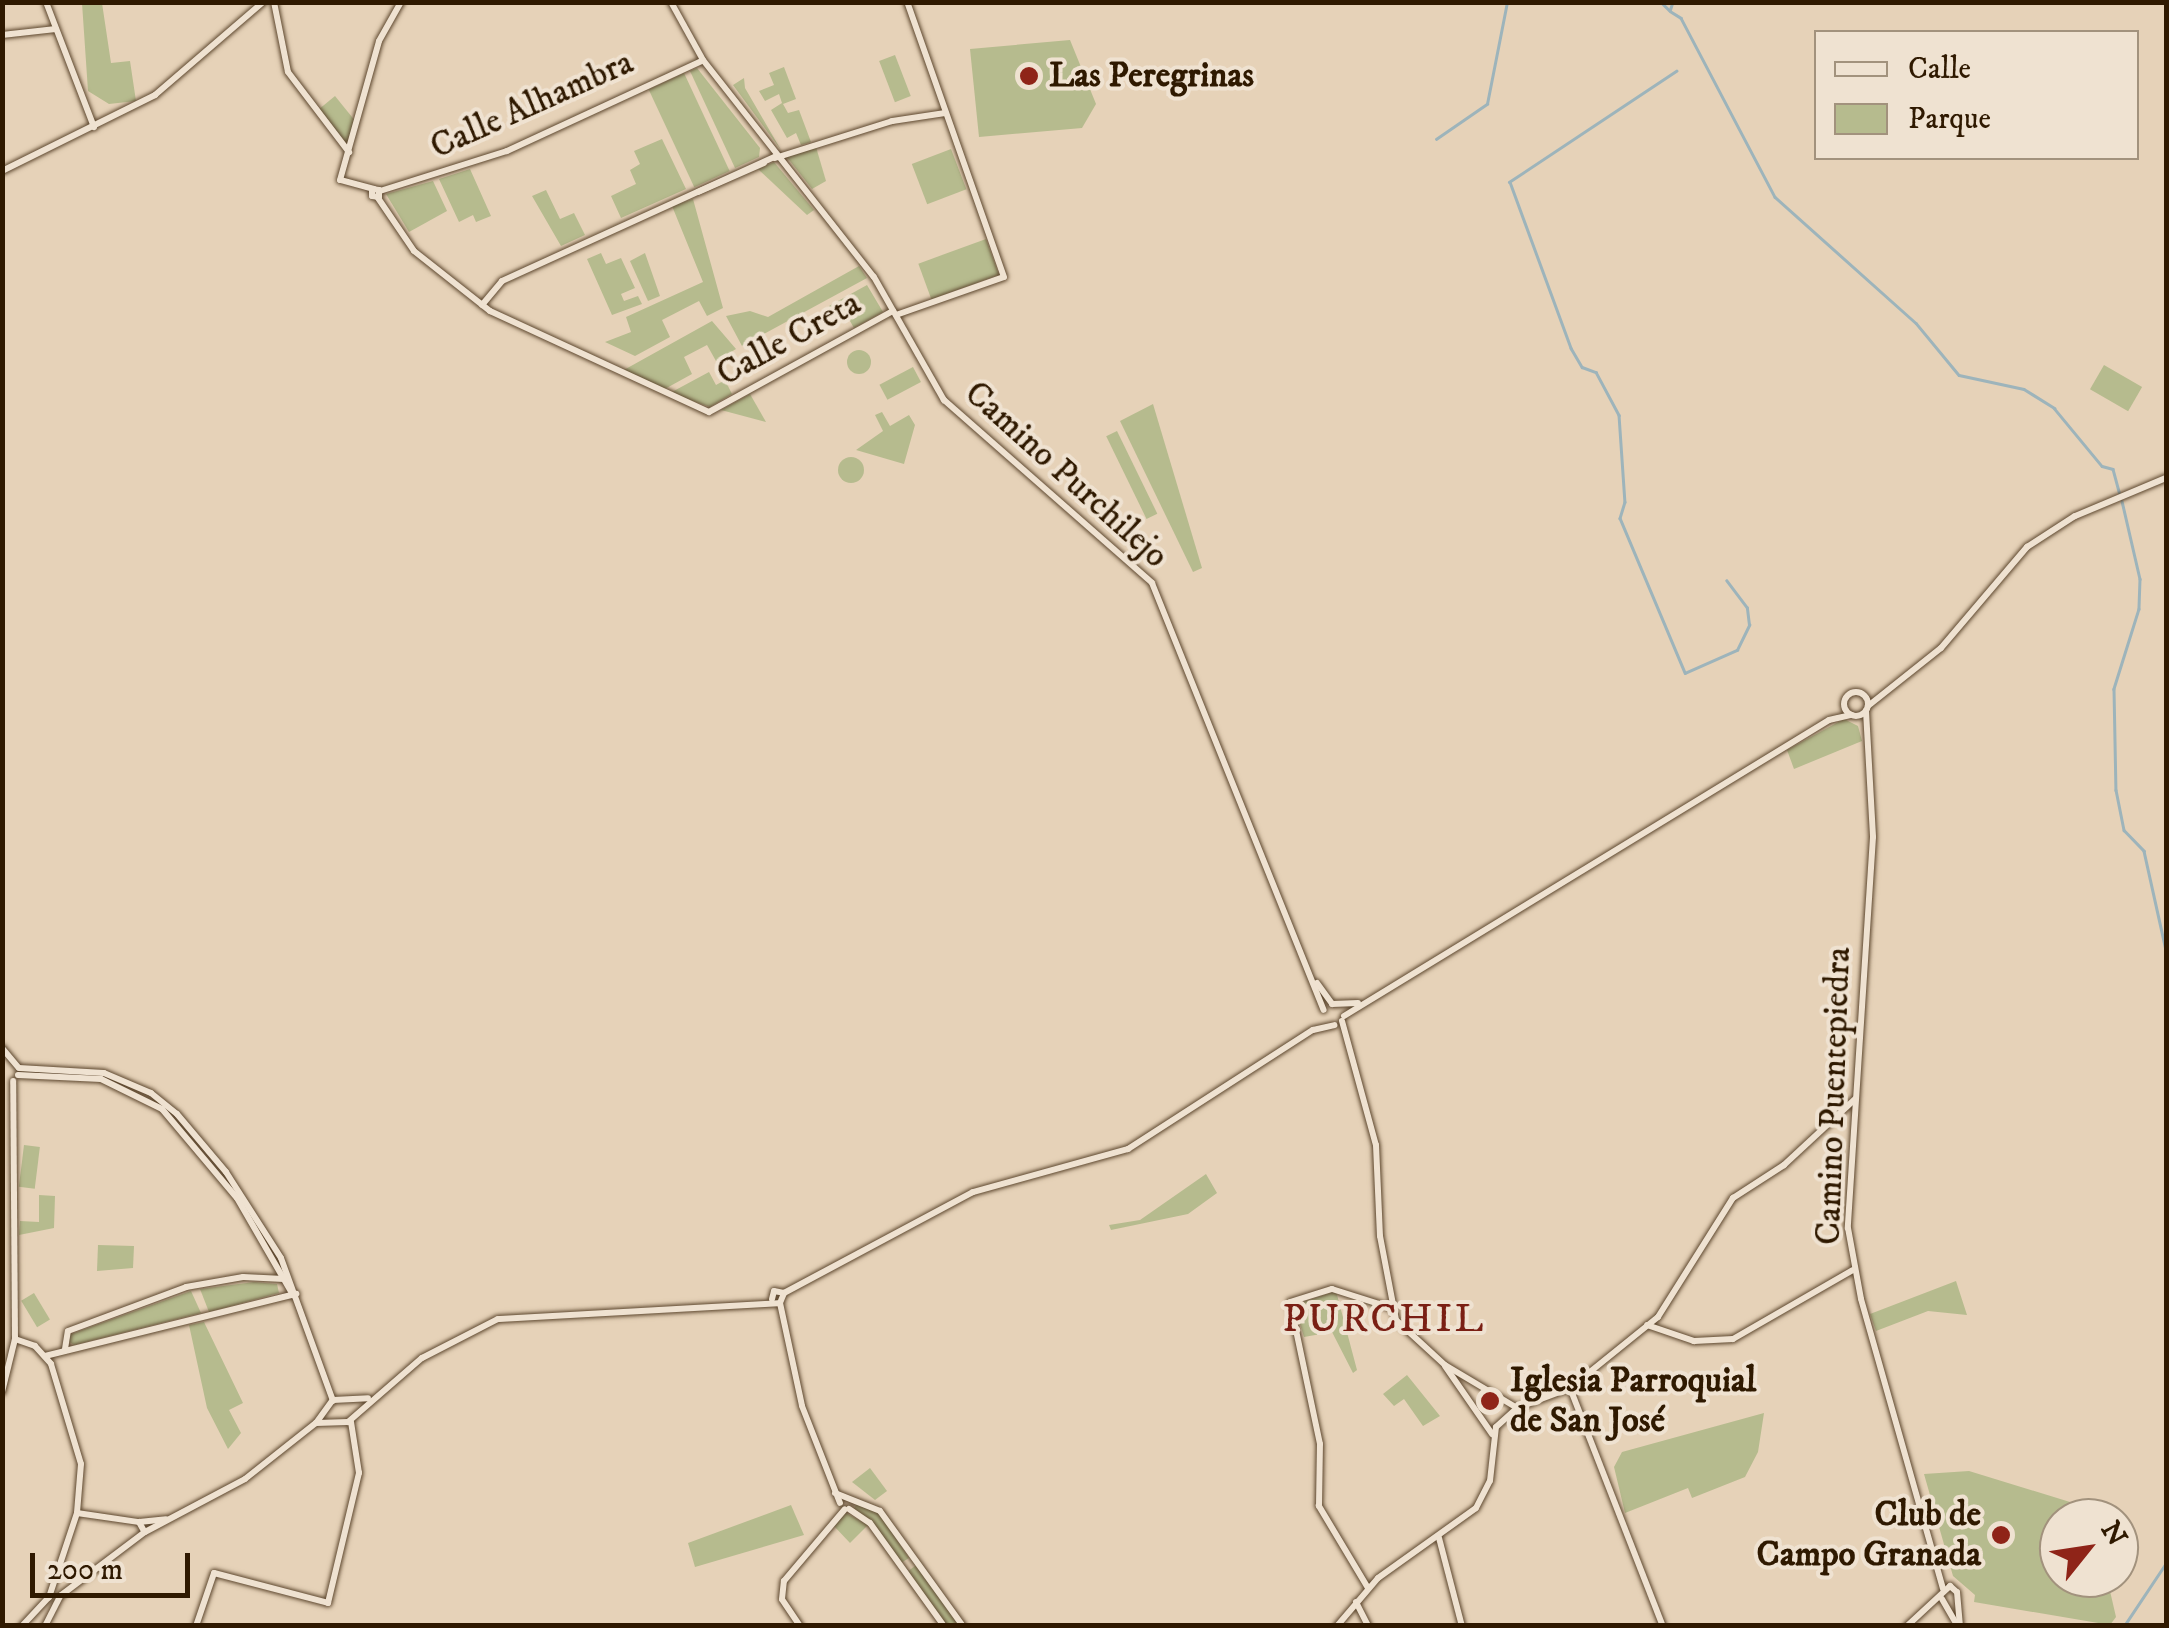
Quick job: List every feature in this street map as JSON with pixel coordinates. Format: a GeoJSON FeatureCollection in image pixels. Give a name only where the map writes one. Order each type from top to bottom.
{"type":"FeatureCollection","features":[{"type":"Feature","properties":{"kind":"street"},"geometry":{"type":"LineString","coordinates":[[46,2],[94,126]]}},
{"type":"Feature","properties":{"kind":"street"},"geometry":{"type":"LineString","coordinates":[[2,170],[155,95],[263,2]]}},
{"type":"Feature","properties":{"kind":"street"},"geometry":{"type":"LineString","coordinates":[[274,2],[288,72],[349,152]]}},
{"type":"Feature","properties":{"kind":"street"},"geometry":{"type":"LineString","coordinates":[[401,2],[379,41],[340,180],[377,192],[414,251],[482,306],[502,281],[778,156],[892,120],[946,113],[906,2]]}},
{"type":"Feature","properties":{"kind":"street","name":"Camino Purchilejo"},"geometry":{"type":"LineString","coordinates":[[671,2],[703,60],[895,313],[944,400],[1152,583],[1312,974],[1323,1012],[1337,1021]]}},
{"type":"Feature","properties":{"kind":"street"},"geometry":{"type":"LineString","coordinates":[[2,35],[56,29]]}},
{"type":"Feature","properties":{"kind":"street","name":"Calle Alhambra"},"geometry":{"type":"LineString","coordinates":[[377,192],[507,151],[703,60]]}},
{"type":"Feature","properties":{"kind":"street","name":"Calle Creta"},"geometry":{"type":"LineString","coordinates":[[482,306],[709,412],[895,313],[1004,277],[946,113]]}},
{"type":"Feature","properties":{"kind":"street"},"geometry":{"type":"LineString","coordinates":[[1828,720],[1868,708],[1886,686],[1942,648],[2027,547],[2075,516],[2166,478]]}},
{"type":"Feature","properties":{"kind":"street"},"geometry":{"type":"LineString","coordinates":[[772,1299],[774,1291],[784,1293],[986,1187],[1128,1149],[1314,1030],[1337,1021],[1359,1003],[1828,720],[1860,692],[1886,686]]}},
{"type":"Feature","properties":{"kind":"street"},"geometry":{"type":"LineString","coordinates":[[1860,692],[1868,708]]}},
{"type":"Feature","properties":{"kind":"street"},"geometry":{"type":"LineString","coordinates":[[1844,703],[1866,735]]}},
{"type":"Feature","properties":{"kind":"street","name":"Camino Puentepiedra"},"geometry":{"type":"LineString","coordinates":[[1868,708],[1866,735],[1873,836],[1848,1228],[1853,1270],[1948,1601]]}},
{"type":"Feature","properties":{"kind":"street","name":"Camino Purchilejo"},"geometry":{"type":"LineString","coordinates":[[1312,974],[1336,1005],[1337,1021]]}},
{"type":"Feature","properties":{"kind":"street"},"geometry":{"type":"LineString","coordinates":[[1314,1030],[1323,1012],[1336,1005],[1359,1003]]}},
{"type":"Feature","properties":{"kind":"street"},"geometry":{"type":"LineString","coordinates":[[1337,1021],[1376,1145],[1380,1236],[1392,1308],[1404,1328],[1455,1375],[1492,1434]]}},
{"type":"Feature","properties":{"kind":"street"},"geometry":{"type":"LineString","coordinates":[[2,1048],[16,1074],[12,1096],[18,1140],[15,1339],[3,1389]]}},
{"type":"Feature","properties":{"kind":"street"},"geometry":{"type":"LineString","coordinates":[[12,1096],[2,1082],[16,1074],[104,1072],[162,1101],[226,1172],[295,1295],[337,1399],[350,1402],[369,1398]]}},
{"type":"Feature","properties":{"kind":"street"},"geometry":{"type":"LineString","coordinates":[[1337,1626],[1368,1588],[1439,1538],[1484,1496],[1492,1434],[1517,1408],[1570,1388],[1663,1312],[1733,1198],[1784,1165],[1855,1099]]}},
{"type":"Feature","properties":{"kind":"street"},"geometry":{"type":"LineString","coordinates":[[1647,1325],[1694,1340],[1734,1339],[1853,1270]]}},
{"type":"Feature","properties":{"kind":"street"},"geometry":{"type":"LineString","coordinates":[[280,1298],[284,1278]]}},
{"type":"Feature","properties":{"kind":"street"},"geometry":{"type":"LineString","coordinates":[[65,1349],[68,1330],[186,1287],[284,1278]]}},
{"type":"Feature","properties":{"kind":"street"},"geometry":{"type":"LineString","coordinates":[[1368,1588],[1318,1506],[1313,1400],[1290,1302],[1332,1288],[1392,1308]]}},
{"type":"Feature","properties":{"kind":"street"},"geometry":{"type":"LineString","coordinates":[[784,1293],[780,1303],[802,1406],[842,1503],[870,1524],[944,1626]]}},
{"type":"Feature","properties":{"kind":"street"},"geometry":{"type":"LineString","coordinates":[[46,1356],[295,1295]]}},
{"type":"Feature","properties":{"kind":"street"},"geometry":{"type":"LineString","coordinates":[[347,1422],[369,1398],[447,1342],[498,1319],[772,1299],[780,1303]]}},
{"type":"Feature","properties":{"kind":"street"},"geometry":{"type":"LineString","coordinates":[[15,1339],[46,1356],[81,1464],[77,1513],[51,1589],[43,1605],[22,1626]]}},
{"type":"Feature","properties":{"kind":"street"},"geometry":{"type":"LineString","coordinates":[[1455,1375],[1517,1408]]}},
{"type":"Feature","properties":{"kind":"street"},"geometry":{"type":"LineString","coordinates":[[1570,1388],[1663,1626]]}},
{"type":"Feature","properties":{"kind":"street"},"geometry":{"type":"LineString","coordinates":[[43,1605],[143,1533],[244,1480],[316,1423],[337,1399]]}},
{"type":"Feature","properties":{"kind":"street"},"geometry":{"type":"LineString","coordinates":[[350,1402],[354,1412]]}},
{"type":"Feature","properties":{"kind":"street"},"geometry":{"type":"LineString","coordinates":[[327,1411],[332,1422]]}},
{"type":"Feature","properties":{"kind":"street"},"geometry":{"type":"LineString","coordinates":[[316,1423],[347,1422]]}},
{"type":"Feature","properties":{"kind":"street"},"geometry":{"type":"LineString","coordinates":[[196,1626],[214,1574],[328,1603],[357,1489],[354,1435],[347,1422]]}},
{"type":"Feature","properties":{"kind":"street"},"geometry":{"type":"LineString","coordinates":[[842,1503],[854,1500]]}},
{"type":"Feature","properties":{"kind":"street"},"geometry":{"type":"LineString","coordinates":[[800,1626],[784,1604],[782,1586],[842,1503],[854,1500],[880,1511],[963,1626]]}},
{"type":"Feature","properties":{"kind":"street"},"geometry":{"type":"LineString","coordinates":[[78,1503],[91,1516]]}},
{"type":"Feature","properties":{"kind":"street"},"geometry":{"type":"LineString","coordinates":[[77,1513],[135,1525],[167,1519]]}},
{"type":"Feature","properties":{"kind":"street"},"geometry":{"type":"LineString","coordinates":[[135,1525],[143,1533]]}},
{"type":"Feature","properties":{"kind":"street"},"geometry":{"type":"LineString","coordinates":[[132,1541],[135,1525]]}},
{"type":"Feature","properties":{"kind":"street"},"geometry":{"type":"LineString","coordinates":[[1439,1538],[1462,1626]]}},
{"type":"Feature","properties":{"kind":"street","name":"Camino Puentepiedra"},"geometry":{"type":"LineString","coordinates":[[1941,1567],[1953,1588],[1948,1601]]}},
{"type":"Feature","properties":{"kind":"street"},"geometry":{"type":"LineString","coordinates":[[1943,1589],[1953,1588]]}},
{"type":"Feature","properties":{"kind":"street"},"geometry":{"type":"LineString","coordinates":[[51,1589],[57,1598]]}},
{"type":"Feature","properties":{"kind":"street"},"geometry":{"type":"LineString","coordinates":[[47,1622],[57,1598]]}},
{"type":"Feature","properties":{"kind":"street"},"geometry":{"type":"LineString","coordinates":[[1907,1626],[1948,1601],[1958,1626]]}},
{"type":"Feature","properties":{"kind":"street"},"geometry":{"type":"LineString","coordinates":[[1356,1602],[1368,1626]]}},
{"type":"Feature","properties":{"kind":"street"},"geometry":{"type":"LineString","coordinates":[[43,1605],[47,1622]]}},
{"type":"Feature","properties":{"kind":"green space"},"geometry":{"type":"Polygon","coordinates":[[[82,3],[102,3],[111,63],[130,61],[136,101],[109,104],[88,91],[82,3]]]}},
{"type":"Feature","properties":{"kind":"green space","name":"Las Peregrinas"},"geometry":{"type":"Polygon","coordinates":[[[1070,40],[1096,104],[1082,128],[979,137],[970,49],[1070,40]]]}},
{"type":"Feature","properties":{"kind":"green space"},"geometry":{"type":"Polygon","coordinates":[[[895,55],[911,96],[895,102],[879,61],[895,55]]]}},
{"type":"Feature","properties":{"kind":"green space"},"geometry":{"type":"Polygon","coordinates":[[[784,67],[796,99],[783,104],[788,113],[799,110],[811,142],[801,145],[796,133],[787,138],[771,110],[782,103],[779,94],[765,101],[759,91],[774,85],[769,73],[784,67]]]}},
{"type":"Feature","properties":{"kind":"green space"},"geometry":{"type":"Polygon","coordinates":[[[697,68],[760,148],[759,157],[735,168],[690,71],[697,68]]]}},
{"type":"Feature","properties":{"kind":"green space"},"geometry":{"type":"Polygon","coordinates":[[[684,73],[730,171],[694,187],[649,89],[684,73]]]}},
{"type":"Feature","properties":{"kind":"green space"},"geometry":{"type":"Polygon","coordinates":[[[744,78],[745,88],[781,150],[733,85],[744,78]]]}},
{"type":"Feature","properties":{"kind":"green space"},"geometry":{"type":"Polygon","coordinates":[[[335,96],[356,122],[348,145],[318,110],[335,96]]]}},
{"type":"Feature","properties":{"kind":"green space"},"geometry":{"type":"Polygon","coordinates":[[[662,139],[686,189],[621,218],[611,196],[636,184],[630,170],[640,164],[634,151],[662,139]]]}},
{"type":"Feature","properties":{"kind":"green space"},"geometry":{"type":"Polygon","coordinates":[[[816,147],[826,181],[812,189],[786,156],[816,147]]]}},
{"type":"Feature","properties":{"kind":"green space"},"geometry":{"type":"Polygon","coordinates":[[[951,149],[966,189],[927,204],[912,164],[951,149]]]}},
{"type":"Feature","properties":{"kind":"green space"},"geometry":{"type":"Polygon","coordinates":[[[774,162],[814,210],[807,215],[758,169],[774,162]]]}},
{"type":"Feature","properties":{"kind":"green space"},"geometry":{"type":"Polygon","coordinates":[[[470,169],[491,216],[476,222],[473,215],[459,222],[439,179],[470,169]]]}},
{"type":"Feature","properties":{"kind":"green space"},"geometry":{"type":"Polygon","coordinates":[[[433,181],[447,211],[409,232],[386,194],[433,181]]]}},
{"type":"Feature","properties":{"kind":"green space"},"geometry":{"type":"Polygon","coordinates":[[[546,190],[560,219],[574,213],[585,235],[561,246],[532,196],[546,190]]]}},
{"type":"Feature","properties":{"kind":"green space"},"geometry":{"type":"Polygon","coordinates":[[[693,199],[723,308],[707,316],[699,301],[662,320],[670,337],[635,356],[605,342],[631,332],[626,317],[703,282],[672,206],[693,199]]]}},
{"type":"Feature","properties":{"kind":"green space"},"geometry":{"type":"Polygon","coordinates":[[[986,239],[999,275],[931,299],[918,264],[986,239]]]}},
{"type":"Feature","properties":{"kind":"green space"},"geometry":{"type":"Polygon","coordinates":[[[601,253],[606,264],[621,258],[635,288],[621,294],[624,301],[638,296],[642,304],[612,315],[587,259],[601,253]]]}},
{"type":"Feature","properties":{"kind":"green space"},"geometry":{"type":"Polygon","coordinates":[[[645,253],[660,296],[648,301],[630,261],[645,253]]]}},
{"type":"Feature","properties":{"kind":"green space"},"geometry":{"type":"Polygon","coordinates":[[[859,266],[867,278],[742,346],[726,316],[750,311],[768,317],[859,266]]]}},
{"type":"Feature","properties":{"kind":"green space"},"geometry":{"type":"Polygon","coordinates":[[[867,285],[883,312],[854,328],[846,314],[836,319],[829,306],[867,285]]]}},
{"type":"Feature","properties":{"kind":"green space"},"geometry":{"type":"Polygon","coordinates":[[[712,321],[736,349],[716,361],[707,345],[684,357],[692,374],[663,390],[622,371],[712,321]]]}},
{"type":"Feature","properties":{"kind":"green space"},"geometry":{"type":"Polygon","coordinates":[[[859,350],[871,362],[859,374],[847,362],[859,350]]]}},
{"type":"Feature","properties":{"kind":"green space"},"geometry":{"type":"Polygon","coordinates":[[[2104,365],[2142,387],[2128,411],[2090,389],[2104,365]]]}},
{"type":"Feature","properties":{"kind":"green space"},"geometry":{"type":"Polygon","coordinates":[[[913,367],[921,382],[887,400],[879,385],[913,367]]]}},
{"type":"Feature","properties":{"kind":"green space"},"geometry":{"type":"Polygon","coordinates":[[[709,372],[716,385],[725,380],[732,394],[710,407],[670,393],[709,372]]]}},
{"type":"Feature","properties":{"kind":"green space"},"geometry":{"type":"Polygon","coordinates":[[[750,394],[766,422],[721,410],[750,394]]]}},
{"type":"Feature","properties":{"kind":"green space"},"geometry":{"type":"Polygon","coordinates":[[[1153,404],[1202,568],[1193,572],[1120,421],[1153,404]]]}},
{"type":"Feature","properties":{"kind":"green space"},"geometry":{"type":"Polygon","coordinates":[[[882,412],[890,426],[909,415],[915,425],[904,464],[856,450],[883,431],[875,415],[882,412]]]}},
{"type":"Feature","properties":{"kind":"green space"},"geometry":{"type":"Polygon","coordinates":[[[1117,431],[1157,514],[1147,519],[1106,436],[1117,431]]]}},
{"type":"Feature","properties":{"kind":"green space"},"geometry":{"type":"Polygon","coordinates":[[[851,457],[860,461],[864,470],[860,479],[851,483],[842,479],[838,470],[842,461],[851,457]]]}},
{"type":"Feature","properties":{"kind":"green space"},"geometry":{"type":"Polygon","coordinates":[[[1844,719],[1858,726],[1862,741],[1794,769],[1787,750],[1844,719]]]}},
{"type":"Feature","properties":{"kind":"green space"},"geometry":{"type":"Polygon","coordinates":[[[24,1145],[40,1147],[35,1189],[19,1187],[24,1145]]]}},
{"type":"Feature","properties":{"kind":"green space"},"geometry":{"type":"Polygon","coordinates":[[[1206,1174],[1217,1193],[1188,1214],[1111,1230],[1109,1225],[1140,1220],[1206,1174]]]}},
{"type":"Feature","properties":{"kind":"green space"},"geometry":{"type":"Polygon","coordinates":[[[39,1195],[55,1196],[54,1228],[19,1235],[20,1221],[39,1222],[39,1195]]]}},
{"type":"Feature","properties":{"kind":"green space"},"geometry":{"type":"Polygon","coordinates":[[[98,1245],[134,1246],[133,1268],[97,1271],[98,1245]]]}},
{"type":"Feature","properties":{"kind":"green space"},"geometry":{"type":"Polygon","coordinates":[[[1956,1281],[1967,1315],[1928,1311],[1876,1331],[1870,1314],[1956,1281]]]}},
{"type":"Feature","properties":{"kind":"green space"},"geometry":{"type":"Polygon","coordinates":[[[254,1282],[277,1284],[279,1293],[209,1312],[200,1289],[254,1282]]]}},
{"type":"Feature","properties":{"kind":"green space"},"geometry":{"type":"Polygon","coordinates":[[[191,1291],[201,1313],[74,1345],[68,1341],[71,1334],[191,1291]]]}},
{"type":"Feature","properties":{"kind":"green space"},"geometry":{"type":"Polygon","coordinates":[[[1336,1291],[1357,1370],[1353,1373],[1332,1332],[1304,1337],[1294,1305],[1336,1291]]]}},
{"type":"Feature","properties":{"kind":"green space"},"geometry":{"type":"Polygon","coordinates":[[[34,1293],[50,1320],[37,1327],[21,1301],[34,1293]]]}},
{"type":"Feature","properties":{"kind":"green space"},"geometry":{"type":"Polygon","coordinates":[[[204,1322],[243,1403],[229,1410],[241,1433],[228,1449],[207,1408],[189,1325],[204,1322]]]}},
{"type":"Feature","properties":{"kind":"green space"},"geometry":{"type":"Polygon","coordinates":[[[1407,1375],[1440,1416],[1423,1426],[1404,1399],[1394,1406],[1383,1394],[1407,1375]]]}},
{"type":"Feature","properties":{"kind":"green space"},"geometry":{"type":"Polygon","coordinates":[[[1764,1413],[1758,1452],[1745,1477],[1692,1498],[1688,1488],[1625,1513],[1614,1467],[1622,1452],[1764,1413]]]}},
{"type":"Feature","properties":{"kind":"green space"},"geometry":{"type":"Polygon","coordinates":[[[870,1468],[887,1491],[875,1500],[852,1482],[870,1468]]]}},
{"type":"Feature","properties":{"kind":"green space","name":"Club de Campo Granada"},"geometry":{"type":"Polygon","coordinates":[[[1969,1471],[2057,1498],[2039,1498],[2039,1598],[2112,1598],[2116,1617],[2110,1625],[1974,1602],[1975,1595],[1953,1576],[1924,1474],[1969,1471]]]}},
{"type":"Feature","properties":{"kind":"green space"},"geometry":{"type":"Polygon","coordinates":[[[857,1503],[879,1513],[909,1558],[901,1563],[854,1509],[857,1503]]]}},
{"type":"Feature","properties":{"kind":"green space"},"geometry":{"type":"Polygon","coordinates":[[[791,1505],[804,1535],[695,1567],[688,1543],[791,1505]]]}},
{"type":"Feature","properties":{"kind":"green space"},"geometry":{"type":"Polygon","coordinates":[[[846,1513],[868,1525],[850,1543],[833,1525],[846,1513]]]}},
{"type":"Feature","properties":{"kind":"green space"},"geometry":{"type":"Polygon","coordinates":[[[915,1566],[961,1625],[946,1625],[907,1572],[915,1566]]]}},
{"type":"Feature","properties":{"kind":"waterway"},"geometry":{"type":"LineString","coordinates":[[1436,139],[1487,104],[1507,2]]}},
{"type":"Feature","properties":{"kind":"waterway"},"geometry":{"type":"LineString","coordinates":[[1661,2],[1669,10]]}},
{"type":"Feature","properties":{"kind":"waterway"},"geometry":{"type":"LineString","coordinates":[[1673,2],[1670,11],[1681,18],[1775,197],[1916,323],[1959,375],[2024,389],[2054,408],[2102,466],[2113,469],[2119,492]]}},
{"type":"Feature","properties":{"kind":"waterway"},"geometry":{"type":"LineString","coordinates":[[1677,71],[1510,182],[1571,348],[1582,367],[1596,372],[1619,415],[1625,502],[1620,518],[1685,673],[1737,650],[1749,625],[1747,608],[1727,581]]}},
{"type":"Feature","properties":{"kind":"waterway"},"geometry":{"type":"LineString","coordinates":[[2122,501],[2140,579],[2139,609],[2114,689],[2116,790],[2124,830],[2144,851],[2166,950]]}},
{"type":"Feature","properties":{"kind":"waterway"},"geometry":{"type":"LineString","coordinates":[[2124,1626],[2166,1563]]}},
{"type":"Feature","properties":{"kind":"place","name":"Las Peregrinas"},"geometry":{"type":"Point","coordinates":[1029,76]}},
{"type":"Feature","properties":{"kind":"place","name":"Iglesia Parroquial de San José"},"geometry":{"type":"Point","coordinates":[1490,1401]}},
{"type":"Feature","properties":{"kind":"place","name":"Club de Campo Granada"},"geometry":{"type":"Point","coordinates":[2001,1535]}},
{"type":"Feature","properties":{"kind":"district","name":"PURCHIL"},"geometry":{"type":"Point","coordinates":[1384,1320]}}]}
